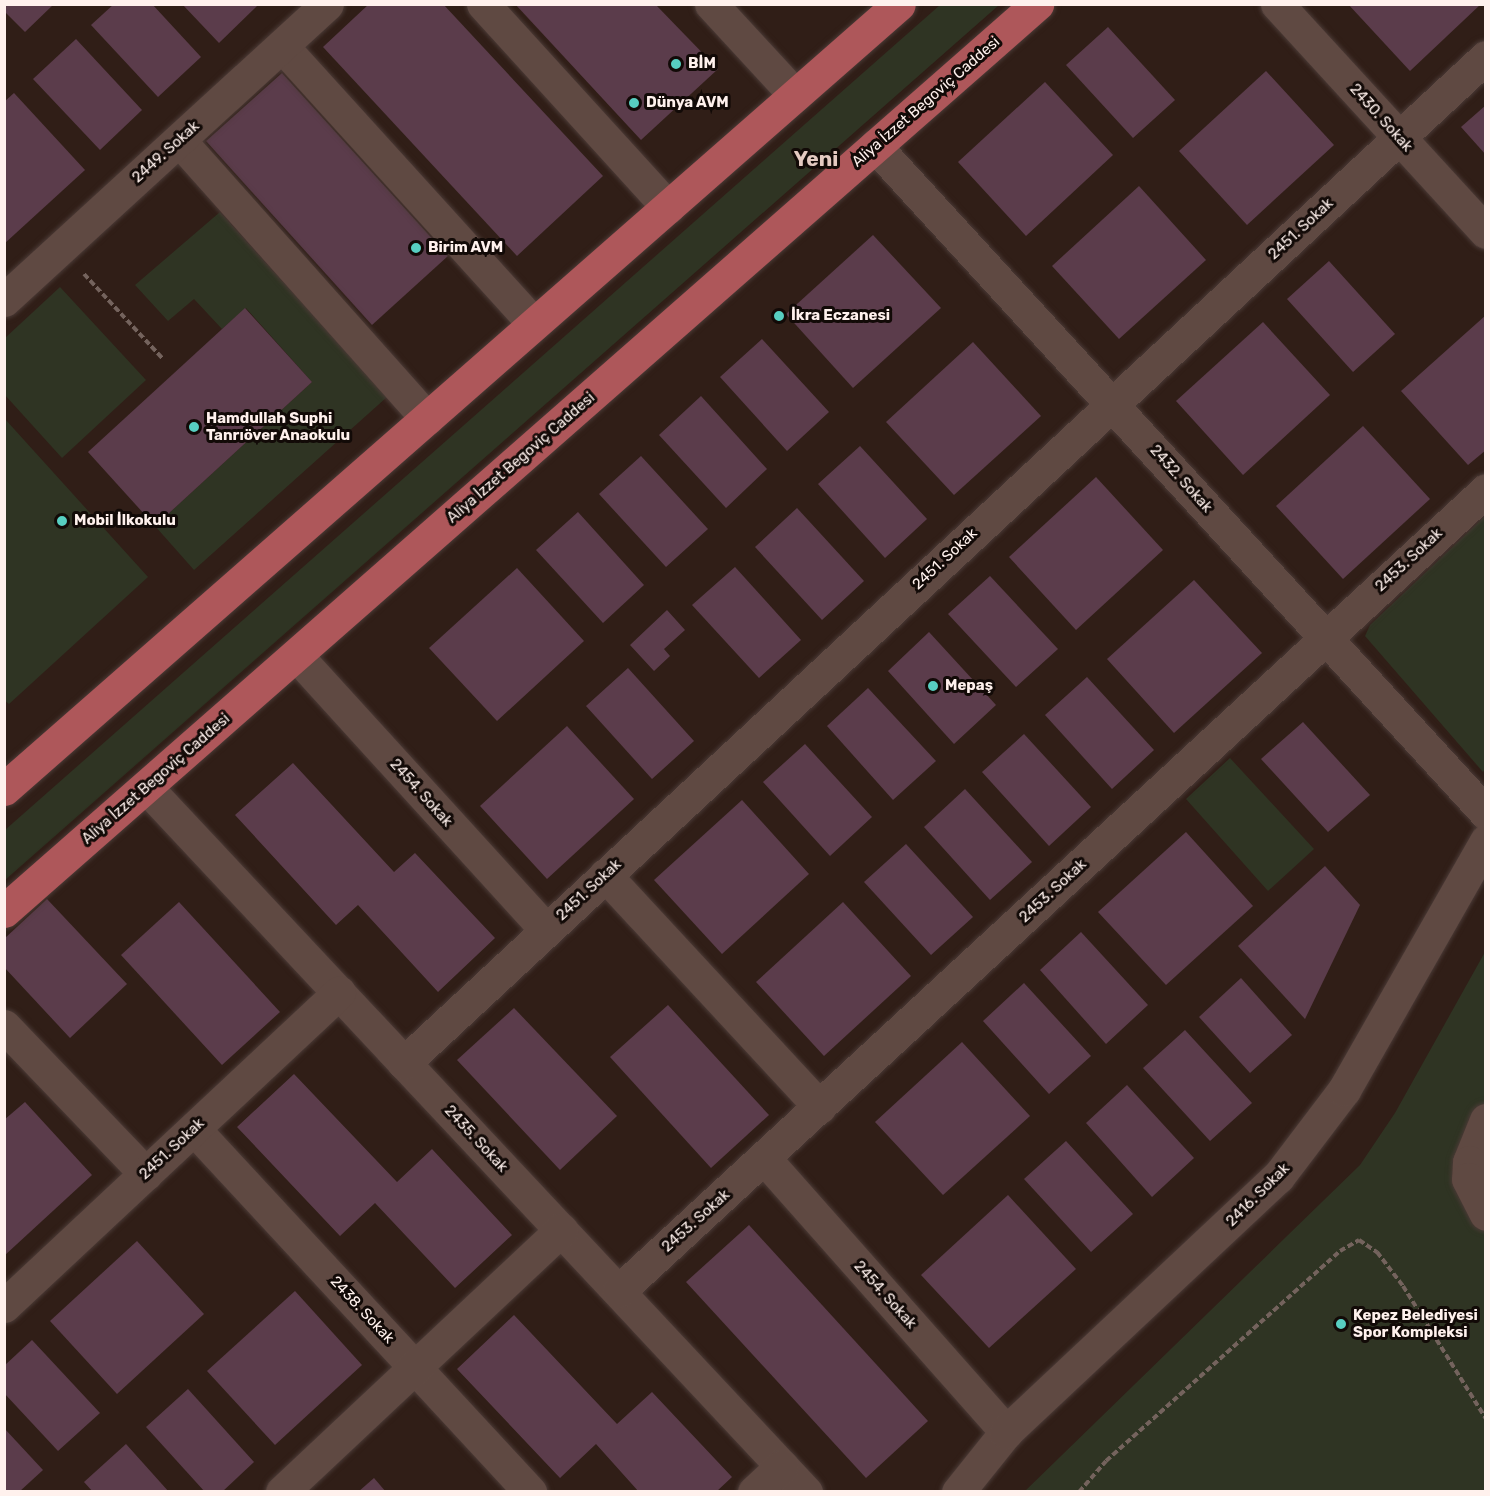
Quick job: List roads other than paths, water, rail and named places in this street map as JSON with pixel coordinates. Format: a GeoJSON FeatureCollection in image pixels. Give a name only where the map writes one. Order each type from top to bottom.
{"type":"FeatureCollection","features":[{"type":"Feature","properties":{"kind":"main road"},"geometry":{"type":"LineString","coordinates":[[4,789],[899,4]]}},
{"type":"Feature","properties":{"kind":"main road","name":"Aliya İzzet Begoviç Caddesi"},"geometry":{"type":"LineString","coordinates":[[4,912],[1037,4]]}},
{"type":"Feature","properties":{"kind":"street","name":"2449. Sokak"},"geometry":{"type":"LineString","coordinates":[[4,300],[327,4]]}},
{"type":"Feature","properties":{"kind":"street"},"geometry":{"type":"LineString","coordinates":[[483,4],[668,207]]}},
{"type":"Feature","properties":{"kind":"street"},"geometry":{"type":"LineString","coordinates":[[711,4],[795,95]]}},
{"type":"Feature","properties":{"kind":"street","name":"2430. Sokak"},"geometry":{"type":"LineString","coordinates":[[1277,4],[1485,232]]}},
{"type":"Feature","properties":{"kind":"street"},"geometry":{"type":"LineString","coordinates":[[282,46],[534,324]]}},
{"type":"Feature","properties":{"kind":"street","name":"2451. Sokak"},"geometry":{"type":"LineString","coordinates":[[404,1063],[1485,57]]}},
{"type":"Feature","properties":{"kind":"street"},"geometry":{"type":"LineString","coordinates":[[179,140],[427,418]]}},
{"type":"Feature","properties":{"kind":"street","name":"2432. Sokak"},"geometry":{"type":"LineString","coordinates":[[875,146],[1485,813]]}},
{"type":"Feature","properties":{"kind":"street","name":"2453. Sokak"},"geometry":{"type":"LineString","coordinates":[[619,1291],[1485,490]]}},
{"type":"Feature","properties":{"kind":"street","name":"2454. Sokak"},"geometry":{"type":"LineString","coordinates":[[296,656],[546,930]]}},
{"type":"Feature","properties":{"kind":"street","name":"2435. Sokak"},"geometry":{"type":"LineString","coordinates":[[146,787],[806,1491]]}},
{"type":"Feature","properties":{"kind":"street","name":"2416. Sokak"},"geometry":{"type":"LineString","coordinates":[[958,1491],[1006,1432],[1278,1177],[1344,1090],[1485,841]]}},
{"type":"Feature","properties":{"kind":"street"},"geometry":{"type":"LineString","coordinates":[[605,875],[820,1107]]}},
{"type":"Feature","properties":{"kind":"street","name":"2451. Sokak"},"geometry":{"type":"LineString","coordinates":[[4,1306],[339,992]]}},
{"type":"Feature","properties":{"kind":"street"},"geometry":{"type":"LineString","coordinates":[[4,1026],[146,1174]]}},
{"type":"Feature","properties":{"kind":"street"},"geometry":{"type":"LineString","coordinates":[[1485,1120],[1469,1162],[1468,1179],[1485,1214]]}},
{"type":"Feature","properties":{"kind":"street","name":"2438. Sokak"},"geometry":{"type":"LineString","coordinates":[[194,1129],[530,1491]]}},
{"type":"Feature","properties":{"kind":"street","name":"2454. Sokak"},"geometry":{"type":"LineString","coordinates":[[764,1158],[1006,1432]]}},
{"type":"Feature","properties":{"kind":"street"},"geometry":{"type":"LineString","coordinates":[[282,1491],[561,1230]]}},
{"type":"Feature","properties":{"kind":"street"},"geometry":{"type":"LineString","coordinates":[[754,1491],[782,1466]]}},
{"type":"Feature","properties":{"kind":"place","name":"BİM"},"geometry":{"type":"Point","coordinates":[676,64]}},
{"type":"Feature","properties":{"kind":"place","name":"Dünya AVM"},"geometry":{"type":"Point","coordinates":[634,103]}},
{"type":"Feature","properties":{"kind":"place","name":"Birim AVM"},"geometry":{"type":"Point","coordinates":[416,248]}},
{"type":"Feature","properties":{"kind":"place","name":"İkra Eczanesi"},"geometry":{"type":"Point","coordinates":[779,316]}},
{"type":"Feature","properties":{"kind":"place","name":"Hamdullah Suphi Tanrıöver Anaokulu"},"geometry":{"type":"Point","coordinates":[194,427]}},
{"type":"Feature","properties":{"kind":"place","name":"Mobil İlkokulu"},"geometry":{"type":"Point","coordinates":[62,521]}},
{"type":"Feature","properties":{"kind":"place","name":"Mepaş"},"geometry":{"type":"Point","coordinates":[933,686]}},
{"type":"Feature","properties":{"kind":"place","name":"Kepez Belediyesi Spor Kompleksi"},"geometry":{"type":"Point","coordinates":[1341,1324]}},
{"type":"Feature","properties":{"kind":"district","name":"Yeni"},"geometry":{"type":"Point","coordinates":[816,159]}}]}
